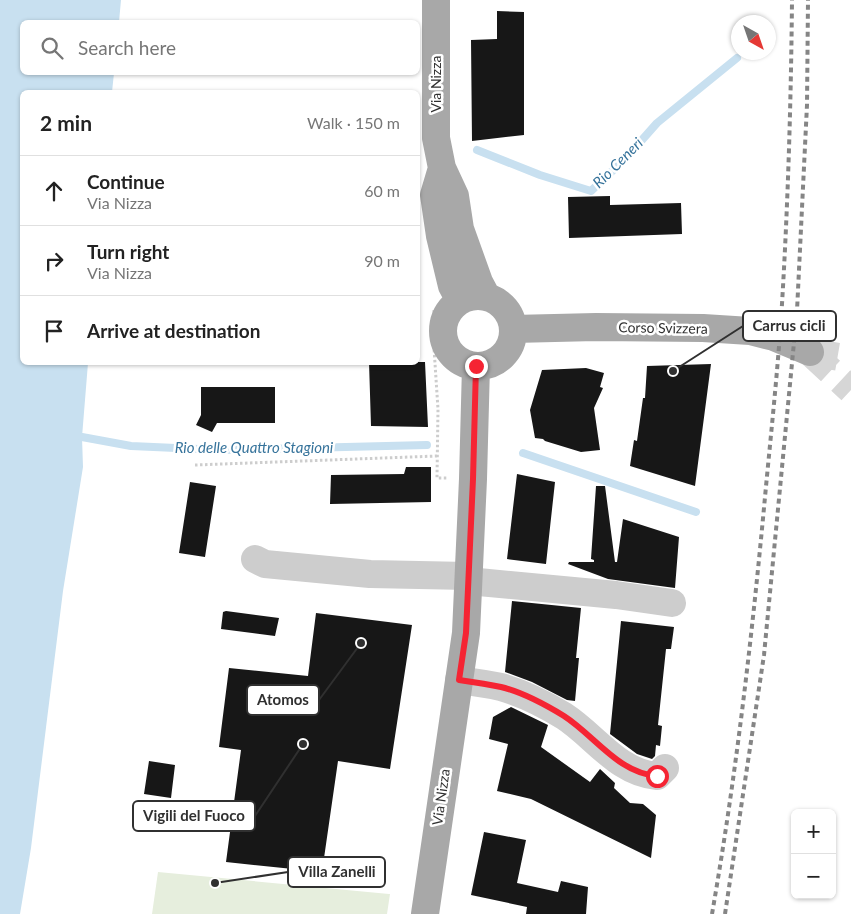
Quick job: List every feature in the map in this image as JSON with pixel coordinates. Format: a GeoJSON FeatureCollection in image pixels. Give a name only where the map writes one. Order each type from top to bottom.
{"type":"FeatureCollection","features":[{"type":"Feature","properties":{"kind":"main road","name":"Via Nizza"},"geometry":{"type":"LineString","coordinates":[[436,0],[436,138],[442,168]]}},
{"type":"Feature","properties":{"kind":"main road"},"geometry":{"type":"LineString","coordinates":[[442,168],[455,196],[460,230],[479,282],[487,297]]}},
{"type":"Feature","properties":{"kind":"main road"},"geometry":{"type":"LineString","coordinates":[[442,168],[434,196],[440,236],[452,286],[447,303]]}},
{"type":"Feature","properties":{"kind":"main road"},"geometry":{"type":"LineString","coordinates":[[478,296],[487,297],[497,302],[505,309],[511,319],[513,329],[512,341],[506,351],[498,359],[476,366],[455,358],[448,350],[444,339],[443,328],[451,308],[447,303],[478,296]]}},
{"type":"Feature","properties":{"kind":"main road","name":"Corso Svizzera"},"geometry":{"type":"LineString","coordinates":[[513,329],[625,327],[750,331],[774,337],[810,352]]}},
{"type":"Feature","properties":{"kind":"main road","name":"Via Nizza"},"geometry":{"type":"LineString","coordinates":[[426,914],[466,633],[476,366]]}},
{"type":"Feature","properties":{"kind":"street"},"geometry":{"type":"LineString","coordinates":[[255,559],[266,564],[370,574],[468,578],[672,603]]}},
{"type":"Feature","properties":{"kind":"street"},"geometry":{"type":"LineString","coordinates":[[459,680],[502,687],[565,716],[611,755],[643,775],[657,776],[665,768]]}},
{"type":"Feature","properties":{"kind":"path"},"geometry":{"type":"LineString","coordinates":[[437,478],[438,409],[433,334],[447,303]]}},
{"type":"Feature","properties":{"kind":"path"},"geometry":{"type":"LineString","coordinates":[[195,465],[437,456]]}},
{"type":"Feature","properties":{"kind":"green space"},"geometry":{"type":"Polygon","coordinates":[[[158,872],[390,894],[387,914],[152,914],[158,872]]]}},
{"type":"Feature","properties":{"kind":"water"},"geometry":{"type":"Polygon","coordinates":[[[0,0],[121,0],[119,20],[20,20],[20,75],[114,75],[112,90],[20,90],[20,365],[88,365],[82,437],[83,467],[63,591],[31,848],[20,914],[0,914],[0,0]]]}},
{"type":"Feature","properties":{"kind":"building"},"geometry":{"type":"Polygon","coordinates":[[[497,11],[524,12],[524,135],[472,141],[471,40],[497,39],[497,11]]]}},
{"type":"Feature","properties":{"kind":"building"},"geometry":{"type":"Polygon","coordinates":[[[610,196],[610,205],[681,203],[682,234],[569,238],[568,197],[610,196]]]}},
{"type":"Feature","properties":{"kind":"building"},"geometry":{"type":"Polygon","coordinates":[[[420,362],[425,362],[428,427],[371,426],[369,365],[420,365],[420,362]]]}},
{"type":"Feature","properties":{"kind":"building"},"geometry":{"type":"Polygon","coordinates":[[[711,364],[695,486],[630,466],[634,440],[637,441],[643,398],[645,398],[647,366],[711,364]]]}},
{"type":"Feature","properties":{"kind":"building"},"geometry":{"type":"Polygon","coordinates":[[[586,368],[604,373],[600,387],[603,388],[594,408],[600,450],[581,452],[535,438],[530,410],[542,370],[586,368]]]}},
{"type":"Feature","properties":{"kind":"building"},"geometry":{"type":"Polygon","coordinates":[[[201,387],[275,387],[275,423],[217,423],[212,432],[196,425],[201,415],[201,387]]]}},
{"type":"Feature","properties":{"kind":"building"},"geometry":{"type":"Polygon","coordinates":[[[406,467],[431,467],[431,502],[330,504],[331,475],[404,474],[406,467]]]}},
{"type":"Feature","properties":{"kind":"building"},"geometry":{"type":"Polygon","coordinates":[[[517,474],[555,482],[546,564],[507,559],[517,474]]]}},
{"type":"Feature","properties":{"kind":"building"},"geometry":{"type":"Polygon","coordinates":[[[190,482],[216,486],[205,557],[179,553],[190,482]]]}},
{"type":"Feature","properties":{"kind":"building"},"geometry":{"type":"Polygon","coordinates":[[[596,486],[605,486],[615,562],[617,562],[623,519],[679,537],[675,588],[608,579],[568,564],[569,562],[594,562],[591,559],[596,486]]]}},
{"type":"Feature","properties":{"kind":"building"},"geometry":{"type":"Polygon","coordinates":[[[512,601],[581,608],[576,658],[579,658],[575,701],[567,700],[532,682],[505,672],[512,601]]]}},
{"type":"Feature","properties":{"kind":"building"},"geometry":{"type":"Polygon","coordinates":[[[223,612],[279,618],[275,636],[221,629],[223,612]]]}},
{"type":"Feature","properties":{"kind":"building"},"geometry":{"type":"Polygon","coordinates":[[[316,613],[412,625],[390,769],[338,761],[322,872],[226,862],[241,750],[219,747],[229,668],[308,676],[316,613]]]}},
{"type":"Feature","properties":{"kind":"building"},"geometry":{"type":"Polygon","coordinates":[[[621,621],[674,627],[671,649],[666,649],[658,725],[662,726],[660,746],[656,745],[655,756],[652,759],[637,754],[610,734],[621,621]]]}},
{"type":"Feature","properties":{"kind":"building"},"geometry":{"type":"Polygon","coordinates":[[[511,707],[548,725],[541,747],[590,782],[600,769],[615,783],[614,788],[630,803],[643,804],[656,815],[651,858],[531,799],[497,791],[508,744],[489,739],[493,717],[511,707]]]}},
{"type":"Feature","properties":{"kind":"building"},"geometry":{"type":"Polygon","coordinates":[[[149,761],[175,765],[171,798],[144,794],[149,761]]]}},
{"type":"Feature","properties":{"kind":"building"},"geometry":{"type":"Polygon","coordinates":[[[484,832],[526,840],[517,883],[558,892],[561,881],[588,887],[586,914],[526,914],[527,907],[471,895],[484,832]]]}},
{"type":"Feature","properties":{"kind":"waterway","name":"Rio Ceneri"},"geometry":{"type":"LineString","coordinates":[[477,150],[540,175],[591,191],[626,158],[657,123],[735,60]]}},
{"type":"Feature","properties":{"kind":"waterway","name":"Rio delle Quattro Stagioni"},"geometry":{"type":"LineString","coordinates":[[82,437],[131,446],[221,450],[427,445]]}},
{"type":"Feature","properties":{"kind":"waterway","name":"Rio delle Quattro Stagioni"},"geometry":{"type":"LineString","coordinates":[[523,453],[696,512]]}},
{"type":"Feature","properties":{"kind":"tunnel"},"geometry":{"type":"LineString","coordinates":[[810,352],[851,390]]}},
{"type":"Feature","properties":{"kind":"tunnel"},"geometry":{"type":"LineString","coordinates":[[810,352],[851,359]]}},
{"type":"Feature","properties":{"kind":"railway"},"geometry":{"type":"LineString","coordinates":[[712,914],[743,706],[755,602],[776,377],[788,190],[792,0]]}},
{"type":"Feature","properties":{"kind":"railway"},"geometry":{"type":"LineString","coordinates":[[725,914],[764,655],[797,311],[807,105],[808,0]]}},
{"type":"Feature","properties":{"kind":"place","name":"Carrus cicli"},"geometry":{"type":"Point","coordinates":[673,371]}},
{"type":"Feature","properties":{"kind":"place","name":"Atomos"},"geometry":{"type":"Point","coordinates":[361,643]}},
{"type":"Feature","properties":{"kind":"place","name":"Vigili del Fuoco"},"geometry":{"type":"Point","coordinates":[303,744]}},
{"type":"Feature","properties":{"kind":"place","name":"Villa Zanelli"},"geometry":{"type":"Point","coordinates":[215,883]}},
{"type":"Feature","properties":{"kind":"route"},"geometry":{"type":"LineString","coordinates":[[476,366],[466,633],[459,680],[502,687],[531,699],[565,716],[611,755],[632,769],[643,775],[657,776]]}}]}
